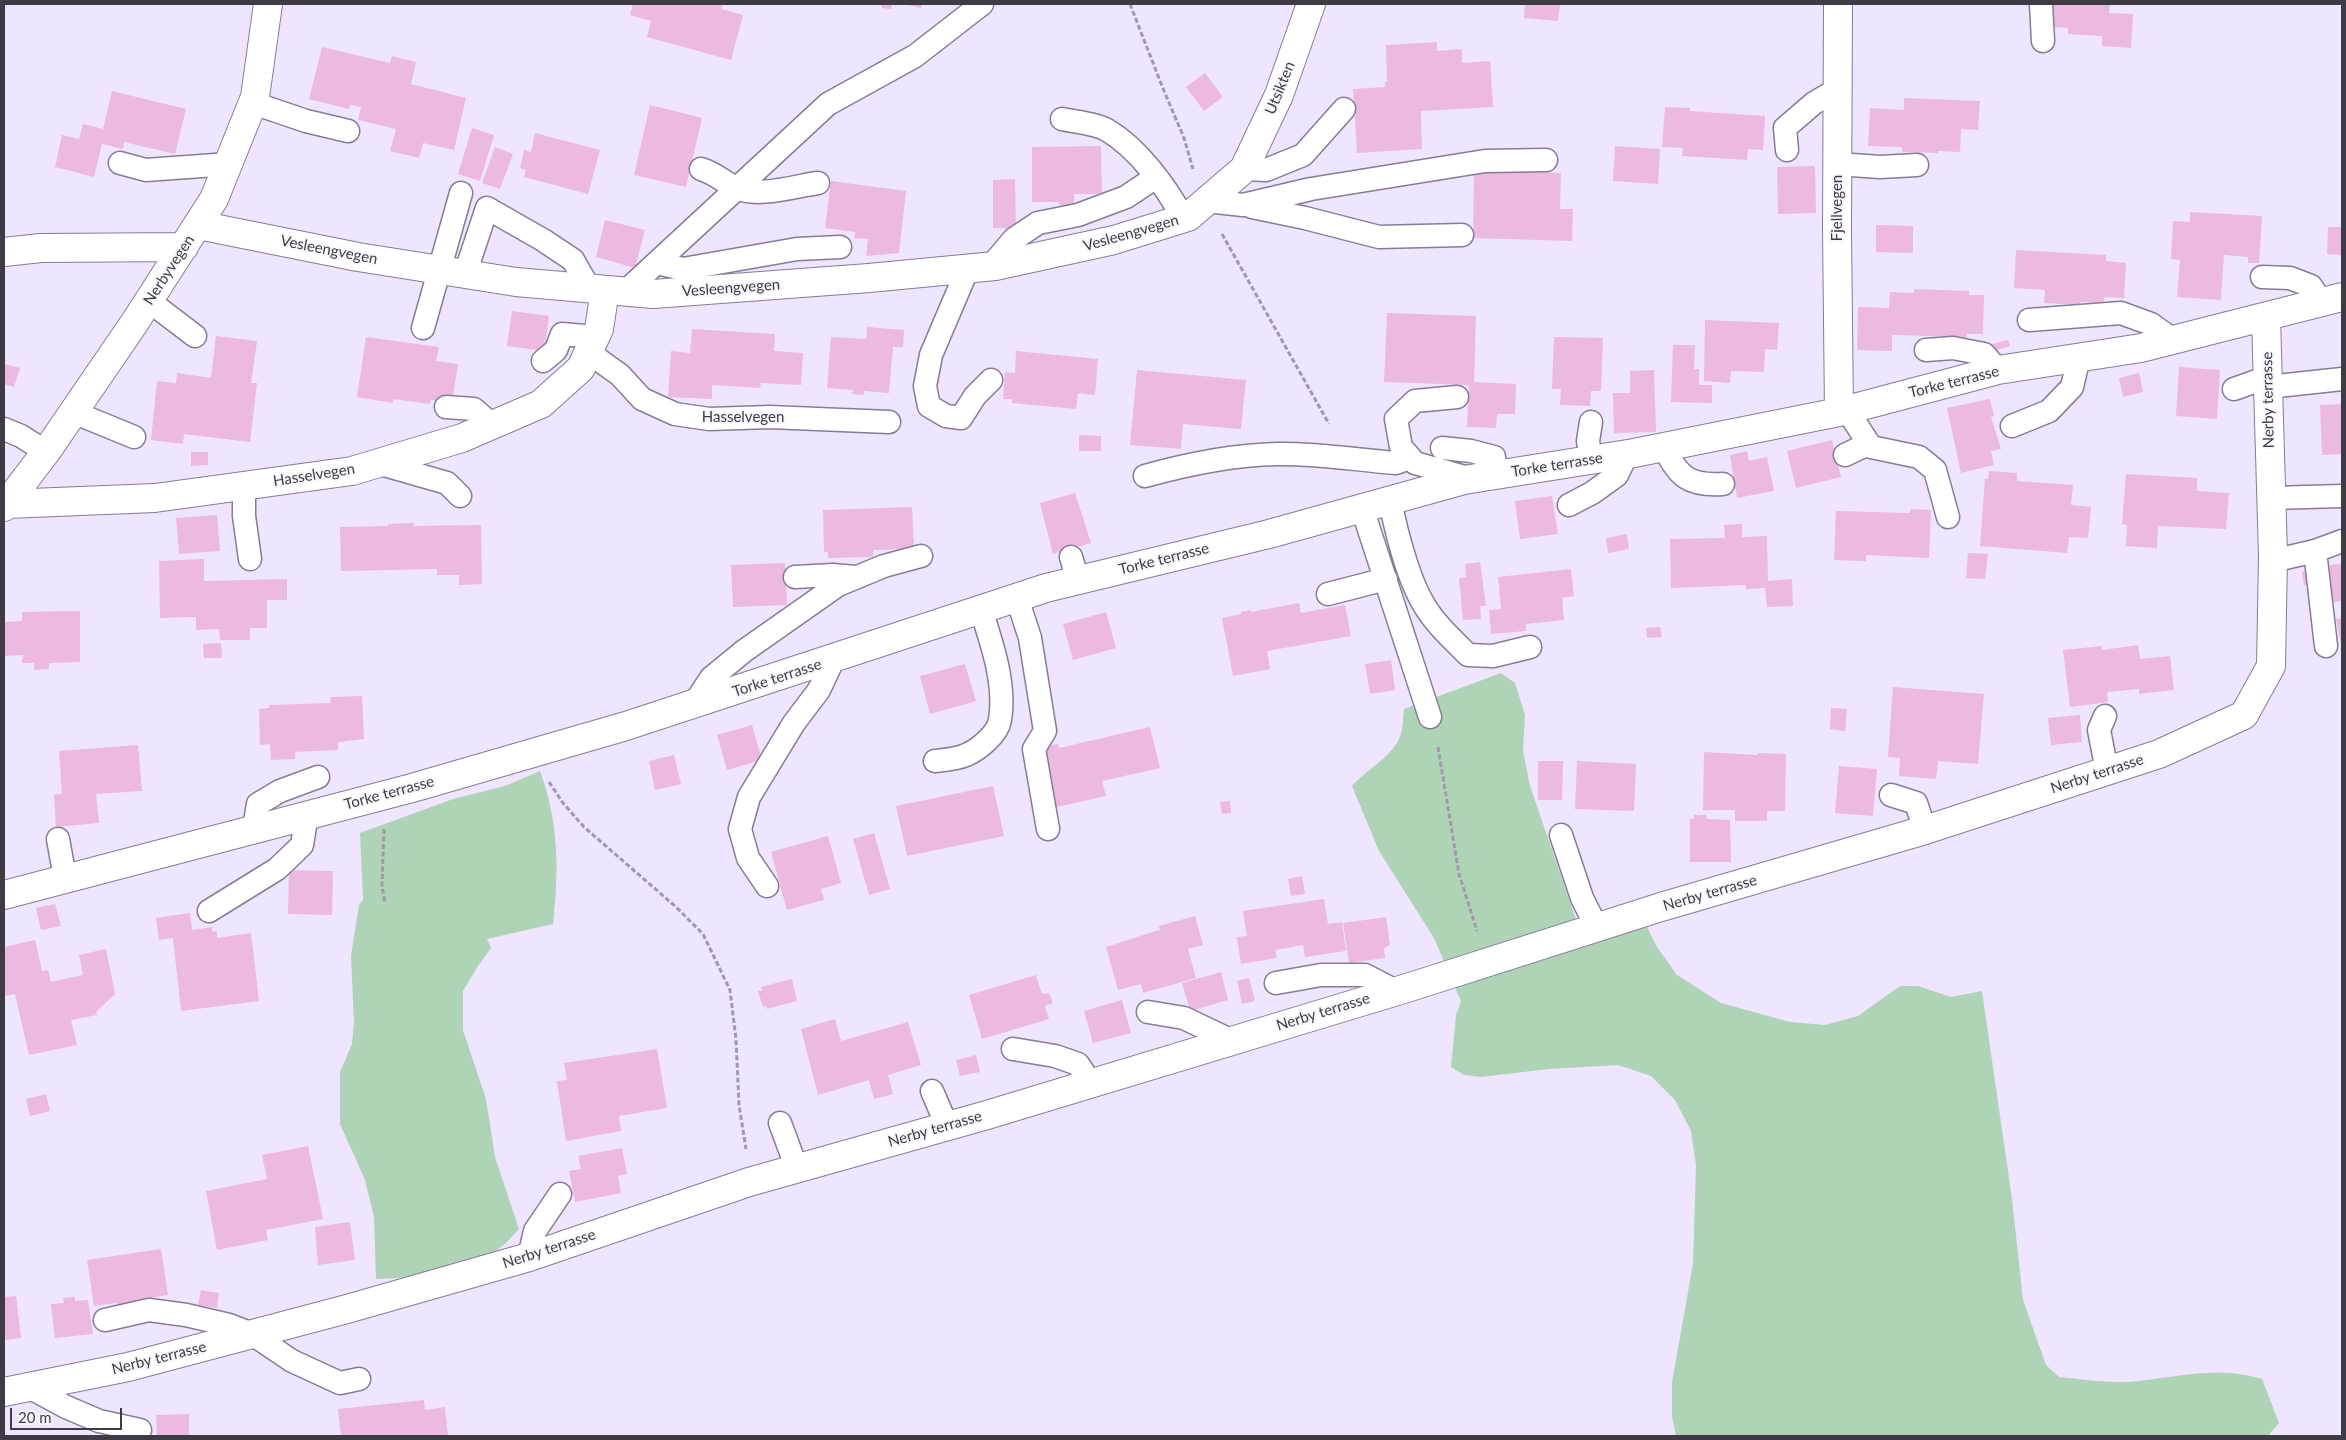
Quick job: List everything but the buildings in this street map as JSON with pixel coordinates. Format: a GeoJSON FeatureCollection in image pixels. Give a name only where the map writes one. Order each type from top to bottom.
{"type":"FeatureCollection","features":[{"type":"Feature","properties":{"kind":"street","name":"Nerbyvegen"},"geometry":{"type":"LineString","coordinates":[[5,505],[46,452],[149,301],[214,199],[253,103],[268,4]]}},
{"type":"Feature","properties":{"kind":"street","name":"Utsikten"},"geometry":{"type":"LineString","coordinates":[[1244,169],[1279,96],[1311,4]]}},
{"type":"Feature","properties":{"kind":"street","name":"Fjellvegen"},"geometry":{"type":"LineString","coordinates":[[1838,4],[1837,164],[1843,410]]}},
{"type":"Feature","properties":{"kind":"street","name":"Vesleengvegen"},"geometry":{"type":"LineString","coordinates":[[4,252],[191,236],[358,257],[516,282],[663,293],[869,278],[980,267],[1114,240],[1188,217],[1244,169]]}},
{"type":"Feature","properties":{"kind":"street","name":"Hasselvegen"},"geometry":{"type":"LineString","coordinates":[[5,505],[154,498],[352,471],[462,438],[541,404],[581,368],[599,329],[607,290]]}},
{"type":"Feature","properties":{"kind":"street","name":"Torke terrasse"},"geometry":{"type":"LineString","coordinates":[[4,895],[380,796],[538,752],[833,660],[1017,598],[1075,568],[1269,534],[1484,477],[1627,454],[1843,410],[1998,370],[2141,348],[2332,300]]}},
{"type":"Feature","properties":{"kind":"street","name":"Nerby terrasse"},"geometry":{"type":"LineString","coordinates":[[16,1389],[128,1367],[529,1257],[750,1182],[947,1126],[1925,830],[2159,754],[2244,715],[2271,666],[2272,561],[2266,317]]}},
{"type":"Feature","properties":{"kind":"lane"},"geometry":{"type":"LineString","coordinates":[[465,274],[487,208],[543,240],[573,260],[607,290],[657,263],[828,104],[915,56],[982,4]]}},
{"type":"Feature","properties":{"kind":"lane"},"geometry":{"type":"LineString","coordinates":[[2041,4],[2043,41]]}},
{"type":"Feature","properties":{"kind":"lane"},"geometry":{"type":"LineString","coordinates":[[1787,150],[1785,128],[1814,103],[1838,89]]}},
{"type":"Feature","properties":{"kind":"lane"},"geometry":{"type":"LineString","coordinates":[[253,103],[348,131]]}},
{"type":"Feature","properties":{"kind":"lane"},"geometry":{"type":"LineString","coordinates":[[1244,169],[1266,170],[1303,155],[1344,109]]}},
{"type":"Feature","properties":{"kind":"lane"},"geometry":{"type":"LineString","coordinates":[[1062,119],[1107,129],[1138,156],[1169,192],[1183,218]]}},
{"type":"Feature","properties":{"kind":"lane"},"geometry":{"type":"LineString","coordinates":[[1243,205],[1311,189],[1485,161],[1546,160]]}},
{"type":"Feature","properties":{"kind":"lane"},"geometry":{"type":"LineString","coordinates":[[120,163],[146,170],[229,164]]}},
{"type":"Feature","properties":{"kind":"lane"},"geometry":{"type":"LineString","coordinates":[[1837,164],[1880,167],[1917,165]]}},
{"type":"Feature","properties":{"kind":"lane"},"geometry":{"type":"LineString","coordinates":[[702,170],[715,174],[737,188],[771,192],[818,184]]}},
{"type":"Feature","properties":{"kind":"lane"},"geometry":{"type":"LineString","coordinates":[[991,380],[975,396],[961,418],[946,416],[929,406],[925,386],[931,355],[980,267],[1014,239],[1038,223],[1078,214],[1126,197],[1156,177]]}},
{"type":"Feature","properties":{"kind":"lane"},"geometry":{"type":"LineString","coordinates":[[423,328],[461,193]]}},
{"type":"Feature","properties":{"kind":"lane"},"geometry":{"type":"LineString","coordinates":[[1206,201],[1243,205],[1380,237],[1462,235]]}},
{"type":"Feature","properties":{"kind":"lane"},"geometry":{"type":"LineString","coordinates":[[657,263],[683,269],[788,250],[840,247]]}},
{"type":"Feature","properties":{"kind":"lane"},"geometry":{"type":"LineString","coordinates":[[2262,277],[2290,278],[2311,286],[2332,300]]}},
{"type":"Feature","properties":{"kind":"lane"},"geometry":{"type":"LineString","coordinates":[[149,301],[195,336]]}},
{"type":"Feature","properties":{"kind":"lane"},"geometry":{"type":"LineString","coordinates":[[2029,320],[2121,313],[2151,324],[2173,340]]}},
{"type":"Feature","properties":{"kind":"lane"},"geometry":{"type":"LineString","coordinates":[[543,361],[556,350],[562,334],[591,345]]}},
{"type":"Feature","properties":{"kind":"lane","name":"Hasselvegen"},"geometry":{"type":"LineString","coordinates":[[591,345],[642,399],[675,414],[709,419],[770,417],[889,422]]}},
{"type":"Feature","properties":{"kind":"lane"},"geometry":{"type":"LineString","coordinates":[[1926,350],[1953,348],[1984,354],[1998,370]]}},
{"type":"Feature","properties":{"kind":"lane"},"geometry":{"type":"LineString","coordinates":[[2012,426],[2049,411],[2072,387],[2079,358]]}},
{"type":"Feature","properties":{"kind":"lane"},"geometry":{"type":"LineString","coordinates":[[2234,389],[2268,382],[2342,379]]}},
{"type":"Feature","properties":{"kind":"lane"},"geometry":{"type":"LineString","coordinates":[[1442,448],[1471,451],[1494,457],[1484,477],[1415,463],[1400,447],[1396,418],[1414,401],[1457,398]]}},
{"type":"Feature","properties":{"kind":"lane"},"geometry":{"type":"LineString","coordinates":[[446,407],[474,409],[492,425]]}},
{"type":"Feature","properties":{"kind":"lane"},"geometry":{"type":"LineString","coordinates":[[1843,410],[1871,447],[1919,457],[1935,470],[1948,517]]}},
{"type":"Feature","properties":{"kind":"lane"},"geometry":{"type":"LineString","coordinates":[[73,412],[134,437]]}},
{"type":"Feature","properties":{"kind":"lane"},"geometry":{"type":"LineString","coordinates":[[1591,422],[1588,441],[1591,460]]}},
{"type":"Feature","properties":{"kind":"lane"},"geometry":{"type":"LineString","coordinates":[[4,429],[20,436],[46,452]]}},
{"type":"Feature","properties":{"kind":"lane"},"geometry":{"type":"LineString","coordinates":[[1845,455],[1868,444]]}},
{"type":"Feature","properties":{"kind":"lane"},"geometry":{"type":"LineString","coordinates":[[1664,447],[1672,464],[1688,481],[1710,485],[1723,484]]}},
{"type":"Feature","properties":{"kind":"lane"},"geometry":{"type":"LineString","coordinates":[[1145,476],[1183,465],[1239,457],[1279,454],[1396,463],[1410,458]]}},
{"type":"Feature","properties":{"kind":"lane"},"geometry":{"type":"LineString","coordinates":[[1569,505],[1592,493],[1618,475],[1627,454]]}},
{"type":"Feature","properties":{"kind":"lane"},"geometry":{"type":"LineString","coordinates":[[377,463],[447,483],[460,496]]}},
{"type":"Feature","properties":{"kind":"lane"},"geometry":{"type":"LineString","coordinates":[[244,486],[244,516],[250,559]]}},
{"type":"Feature","properties":{"kind":"lane"},"geometry":{"type":"LineString","coordinates":[[2271,498],[2342,496]]}},
{"type":"Feature","properties":{"kind":"lane"},"geometry":{"type":"LineString","coordinates":[[1390,501],[1396,531],[1422,603],[1445,633],[1468,655],[1493,656],[1530,647]]}},
{"type":"Feature","properties":{"kind":"lane"},"geometry":{"type":"LineString","coordinates":[[1362,508],[1430,717]]}},
{"type":"Feature","properties":{"kind":"lane"},"geometry":{"type":"LineString","coordinates":[[2272,561],[2315,551],[2342,541]]}},
{"type":"Feature","properties":{"kind":"lane"},"geometry":{"type":"LineString","coordinates":[[2315,551],[2326,646]]}},
{"type":"Feature","properties":{"kind":"lane"},"geometry":{"type":"LineString","coordinates":[[694,704],[711,678],[744,651],[788,622],[838,585],[884,566],[921,556]]}},
{"type":"Feature","properties":{"kind":"lane"},"geometry":{"type":"LineString","coordinates":[[795,577],[834,575],[858,577]]}},
{"type":"Feature","properties":{"kind":"lane"},"geometry":{"type":"LineString","coordinates":[[1328,594],[1386,579]]}},
{"type":"Feature","properties":{"kind":"lane"},"geometry":{"type":"LineString","coordinates":[[1017,598],[1030,638],[1045,731],[1034,749],[1048,829]]}},
{"type":"Feature","properties":{"kind":"lane"},"geometry":{"type":"LineString","coordinates":[[935,761],[965,756],[985,743],[1000,722],[1001,693],[993,647],[981,610]]}},
{"type":"Feature","properties":{"kind":"lane"},"geometry":{"type":"LineString","coordinates":[[767,886],[748,858],[740,830],[749,797],[794,723],[819,690],[833,660]]}},
{"type":"Feature","properties":{"kind":"lane"},"geometry":{"type":"LineString","coordinates":[[2105,716],[2099,730],[2107,771]]}},
{"type":"Feature","properties":{"kind":"lane"},"geometry":{"type":"LineString","coordinates":[[254,828],[258,804],[280,791],[318,777]]}},
{"type":"Feature","properties":{"kind":"lane"},"geometry":{"type":"LineString","coordinates":[[1891,795],[1916,803],[1925,830]]}},
{"type":"Feature","properties":{"kind":"lane"},"geometry":{"type":"LineString","coordinates":[[209,911],[277,869],[302,845],[307,814]]}},
{"type":"Feature","properties":{"kind":"lane"},"geometry":{"type":"LineString","coordinates":[[1562,835],[1582,898],[1597,928]]}},
{"type":"Feature","properties":{"kind":"lane"},"geometry":{"type":"LineString","coordinates":[[58,839],[65,878]]}},
{"type":"Feature","properties":{"kind":"lane"},"geometry":{"type":"LineString","coordinates":[[1276,983],[1321,974],[1365,975],[1396,991]]}},
{"type":"Feature","properties":{"kind":"lane"},"geometry":{"type":"LineString","coordinates":[[1148,1012],[1184,1018],[1230,1040]]}},
{"type":"Feature","properties":{"kind":"lane"},"geometry":{"type":"LineString","coordinates":[[1013,1048],[1055,1056],[1078,1064],[1090,1082]]}},
{"type":"Feature","properties":{"kind":"lane"},"geometry":{"type":"LineString","coordinates":[[932,1091],[947,1126]]}},
{"type":"Feature","properties":{"kind":"lane"},"geometry":{"type":"LineString","coordinates":[[780,1123],[797,1168]]}},
{"type":"Feature","properties":{"kind":"lane"},"geometry":{"type":"LineString","coordinates":[[529,1257],[534,1231],[560,1194]]}},
{"type":"Feature","properties":{"kind":"lane"},"geometry":{"type":"LineString","coordinates":[[105,1320],[149,1310],[186,1315],[229,1325],[252,1334],[292,1361],[340,1384],[359,1379]]}},
{"type":"Feature","properties":{"kind":"lane"},"geometry":{"type":"LineString","coordinates":[[16,1389],[99,1421],[140,1430]]}},
{"type":"Feature","properties":{"kind":"path"},"geometry":{"type":"LineString","coordinates":[[1130,4],[1184,138],[1196,180],[1206,201],[1311,395],[1351,460]]}},
{"type":"Feature","properties":{"kind":"path"},"geometry":{"type":"LineString","coordinates":[[1430,717],[1438,750],[1459,874],[1477,931],[1491,961]]}},
{"type":"Feature","properties":{"kind":"path"},"geometry":{"type":"LineString","coordinates":[[538,752],[550,783],[563,803],[584,827],[703,934],[711,950],[730,990],[736,1040],[739,1105],[750,1182]]}},
{"type":"Feature","properties":{"kind":"path"},"geometry":{"type":"LineString","coordinates":[[380,796],[384,812],[382,886],[385,903]]}},
{"type":"Feature","properties":{"kind":"green space"},"geometry":{"type":"Polygon","coordinates":[[[1501,673],[1515,683],[1525,715],[1523,751],[1530,786],[1581,934],[1641,915],[1657,947],[1677,975],[1721,1003],[1790,1022],[1825,1025],[1858,1016],[1900,986],[1918,986],[1951,997],[1982,991],[2012,1199],[2023,1300],[2046,1365],[2059,1377],[2102,1381],[2128,1382],[2212,1373],[2229,1373],[2262,1379],[2279,1423],[2268,1436],[1676,1436],[1672,1416],[1672,1382],[1693,1264],[1696,1165],[1691,1131],[1675,1100],[1651,1076],[1618,1065],[1549,1069],[1481,1077],[1464,1075],[1451,1067],[1456,1015],[1461,1001],[1434,938],[1379,851],[1352,786],[1395,746],[1403,724],[1404,709],[1501,673]]]}},
{"type":"Feature","properties":{"kind":"green space"},"geometry":{"type":"Polygon","coordinates":[[[540,771],[551,809],[556,847],[557,866],[553,924],[487,939],[491,948],[463,991],[463,1030],[486,1099],[495,1157],[519,1229],[506,1243],[488,1257],[416,1277],[376,1279],[374,1217],[365,1180],[340,1124],[340,1072],[352,1044],[354,1023],[351,956],[359,905],[363,900],[360,833],[453,799],[505,786],[540,771]]]}}]}
